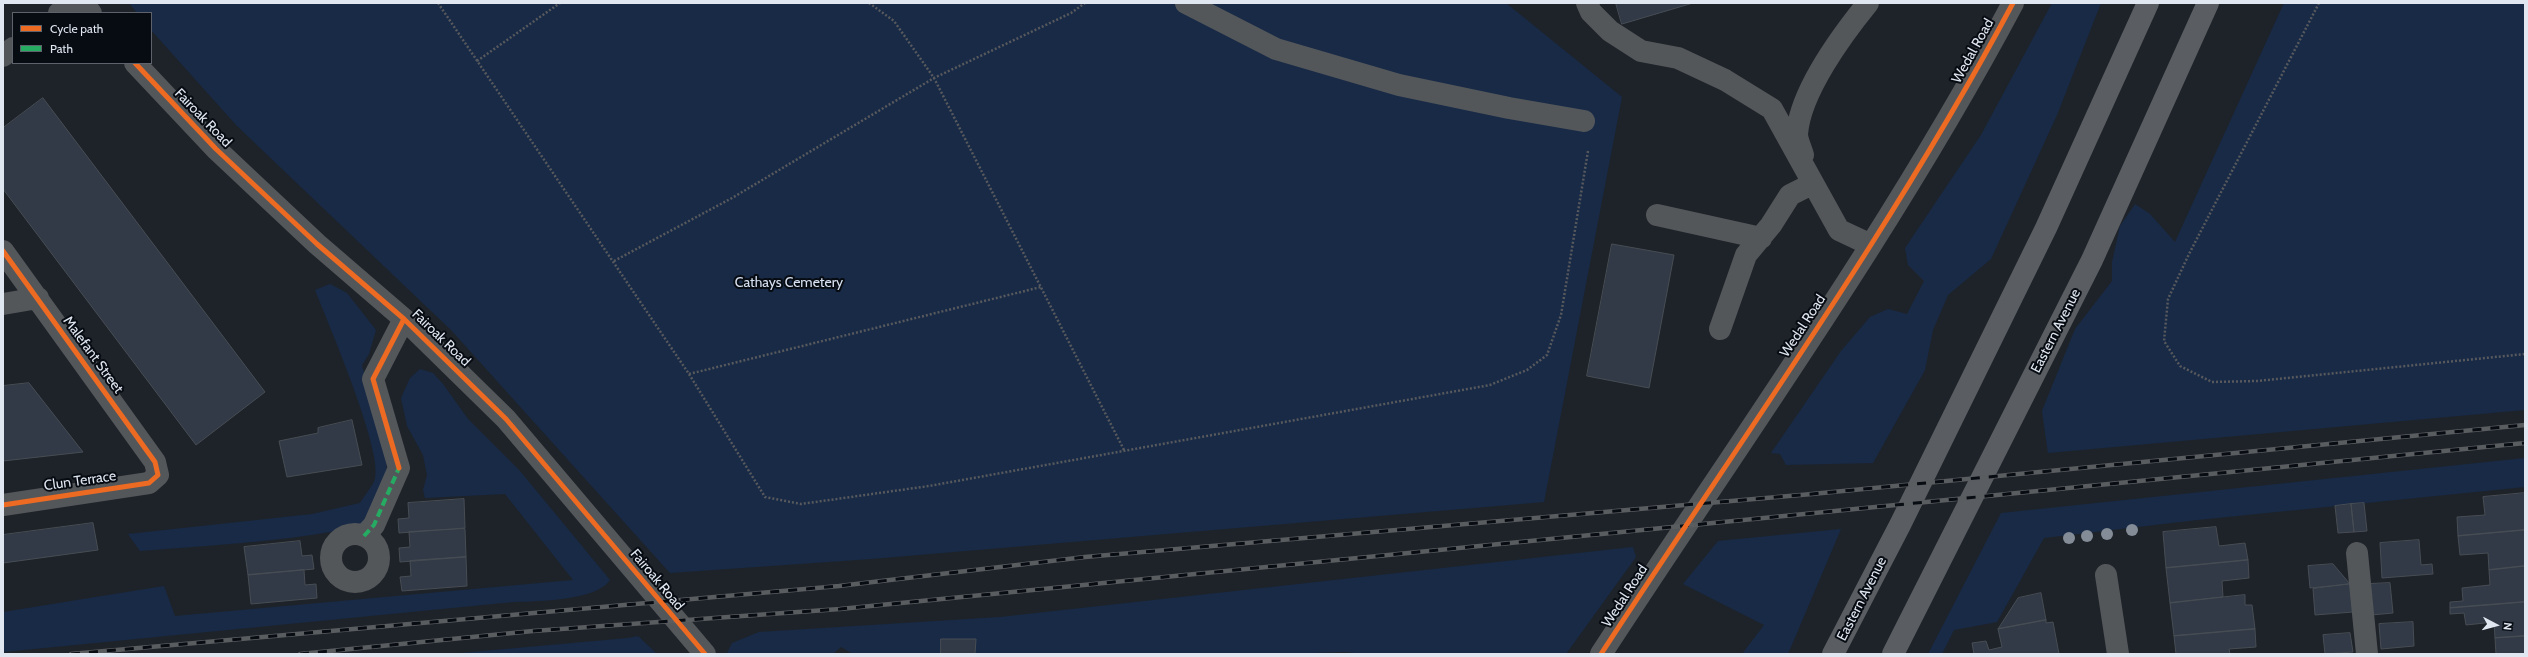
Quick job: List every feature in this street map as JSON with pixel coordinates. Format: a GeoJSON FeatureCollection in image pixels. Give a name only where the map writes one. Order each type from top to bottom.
{"type":"FeatureCollection","features":[{"type":"Feature","properties":{"kind":"highway","name":"Eastern Avenue"},"geometry":{"type":"LineString","coordinates":[[1834,654],[1900,525],[2046,228],[2148,3]]}},
{"type":"Feature","properties":{"kind":"highway","name":"Eastern Avenue"},"geometry":{"type":"LineString","coordinates":[[1893,654],[2092,260],[2208,3]]}},
{"type":"Feature","properties":{"kind":"street"},"geometry":{"type":"LineString","coordinates":[[60,12],[73,3]]}},
{"type":"Feature","properties":{"kind":"street"},"geometry":{"type":"LineString","coordinates":[[82,3],[90,12]]}},
{"type":"Feature","properties":{"kind":"street"},"geometry":{"type":"LineString","coordinates":[[1186,3],[1284,51],[1399,85],[1509,108],[1584,121]]}},
{"type":"Feature","properties":{"kind":"street"},"geometry":{"type":"LineString","coordinates":[[1587,3],[1591,12],[1610,31],[1642,51],[1678,58],[1725,80],[1772,108],[1812,184],[1840,230],[1871,245]]}},
{"type":"Feature","properties":{"kind":"street"},"geometry":{"type":"LineString","coordinates":[[1812,184],[1797,136],[1801,113],[1840,36],[1868,3]]}},
{"type":"Feature","properties":{"kind":"street","name":"Wedal Road"},"geometry":{"type":"LineString","coordinates":[[1601,654],[1871,245],[1980,67],[2014,3]]}},
{"type":"Feature","properties":{"kind":"street"},"geometry":{"type":"LineString","coordinates":[[3,56],[12,49]]}},
{"type":"Feature","properties":{"kind":"street","name":"Fairoak Road"},"geometry":{"type":"LineString","coordinates":[[136,64],[206,139],[262,193],[404,319],[506,419],[704,654]]}},
{"type":"Feature","properties":{"kind":"street"},"geometry":{"type":"LineString","coordinates":[[1720,329],[1746,255],[1761,238],[1790,196],[1812,184]]}},
{"type":"Feature","properties":{"kind":"street"},"geometry":{"type":"LineString","coordinates":[[1657,215],[1761,238]]}},
{"type":"Feature","properties":{"kind":"street","name":"Malefant Street"},"geometry":{"type":"LineString","coordinates":[[3,251],[155,462],[158,475]]}},
{"type":"Feature","properties":{"kind":"street"},"geometry":{"type":"LineString","coordinates":[[3,304],[38,298]]}},
{"type":"Feature","properties":{"kind":"street"},"geometry":{"type":"LineString","coordinates":[[364,536],[374,525],[399,468],[373,379],[404,319]]}},
{"type":"Feature","properties":{"kind":"street","name":"Clun Terrace"},"geometry":{"type":"LineString","coordinates":[[3,505],[150,484],[158,475]]}},
{"type":"Feature","properties":{"kind":"street"},"geometry":{"type":"LineString","coordinates":[[2357,553],[2367,654]]}},
{"type":"Feature","properties":{"kind":"street"},"geometry":{"type":"LineString","coordinates":[[2106,574],[2118,654]]}},
{"type":"Feature","properties":{"kind":"path"},"geometry":{"type":"LineString","coordinates":[[438,3],[614,261],[689,374],[765,497],[801,504],[929,486],[1490,385],[1527,370],[1547,355],[1561,315],[1591,137],[1584,121]]}},
{"type":"Feature","properties":{"kind":"path"},"geometry":{"type":"LineString","coordinates":[[477,61],[560,3]]}},
{"type":"Feature","properties":{"kind":"path"},"geometry":{"type":"LineString","coordinates":[[869,3],[894,21],[934,78],[1124,450]]}},
{"type":"Feature","properties":{"kind":"path"},"geometry":{"type":"LineString","coordinates":[[614,261],[732,198],[934,78],[1071,13],[1085,3]]}},
{"type":"Feature","properties":{"kind":"path"},"geometry":{"type":"LineString","coordinates":[[2319,3],[2189,254],[2168,299],[2164,341],[2180,366],[2212,382],[2257,381],[2525,354]]}},
{"type":"Feature","properties":{"kind":"path"},"geometry":{"type":"LineString","coordinates":[[689,374],[1041,287]]}},
{"type":"Feature","properties":{"kind":"green space","name":"Cathays Cemetery"},"geometry":{"type":"Polygon","coordinates":[[[129,3],[1506,3],[1622,97],[1544,502],[871,559],[670,573],[451,330],[237,126],[152,31],[152,12],[136,12],[129,3]]]}},
{"type":"Feature","properties":{"kind":"green space"},"geometry":{"type":"Polygon","coordinates":[[[2052,3],[2101,3],[2057,115],[1991,259],[1948,295],[1933,330],[1925,370],[1873,463],[1786,465],[1780,454],[1771,453],[1841,351],[1870,317],[1888,309],[1907,314],[1924,281],[1908,265],[1905,248],[1981,135],[2052,3]]]}},
{"type":"Feature","properties":{"kind":"green space"},"geometry":{"type":"Polygon","coordinates":[[[2284,3],[2525,3],[2525,410],[2048,453],[2042,411],[2075,329],[2112,281],[2112,262],[2120,226],[2135,204],[2150,214],[2175,242],[2284,3]]]}},
{"type":"Feature","properties":{"kind":"green space"},"geometry":{"type":"Polygon","coordinates":[[[330,284],[347,293],[376,330],[369,354],[362,365],[387,468],[385,485],[375,509],[363,522],[349,528],[325,533],[221,545],[140,551],[128,534],[312,514],[360,503],[375,479],[375,464],[371,442],[353,386],[315,290],[330,284]]]}},
{"type":"Feature","properties":{"kind":"green space"},"geometry":{"type":"Polygon","coordinates":[[[420,369],[433,373],[443,384],[468,419],[520,471],[610,580],[603,587],[579,596],[551,600],[513,602],[3,652],[3,612],[164,586],[175,616],[573,580],[505,494],[425,498],[423,490],[427,475],[423,455],[407,426],[401,398],[410,378],[420,369]]]}},
{"type":"Feature","properties":{"kind":"green space"},"geometry":{"type":"Polygon","coordinates":[[[2525,458],[2525,487],[2197,520],[2044,538],[1997,622],[1954,630],[1942,654],[1928,654],[2001,513],[2525,458]]]}},
{"type":"Feature","properties":{"kind":"green space"},"geometry":{"type":"Polygon","coordinates":[[[1841,529],[1788,654],[1742,654],[1764,625],[1683,584],[1718,541],[1841,529]]]}},
{"type":"Feature","properties":{"kind":"green space"},"geometry":{"type":"Polygon","coordinates":[[[1633,547],[1636,557],[1566,654],[1367,654],[1344,652],[1280,654],[853,654],[841,647],[833,654],[727,653],[732,643],[759,632],[1000,617],[1633,547]]]}},
{"type":"Feature","properties":{"kind":"green space"},"geometry":{"type":"Polygon","coordinates":[[[638,636],[657,654],[450,654],[628,638],[638,636]]]}},
{"type":"Feature","properties":{"kind":"building"},"geometry":{"type":"Polygon","coordinates":[[[1616,3],[1693,3],[1622,24],[1616,3]]]}},
{"type":"Feature","properties":{"kind":"building"},"geometry":{"type":"Polygon","coordinates":[[[43,98],[265,392],[196,445],[3,189],[3,128],[43,98]]]}},
{"type":"Feature","properties":{"kind":"building"},"geometry":{"type":"Polygon","coordinates":[[[1612,244],[1674,255],[1649,388],[1587,376],[1612,244]]]}},
{"type":"Feature","properties":{"kind":"building"},"geometry":{"type":"Polygon","coordinates":[[[29,383],[83,452],[3,461],[3,386],[29,383]]]}},
{"type":"Feature","properties":{"kind":"building"},"geometry":{"type":"Polygon","coordinates":[[[352,420],[362,465],[287,477],[279,441],[318,433],[318,428],[352,420]]]}},
{"type":"Feature","properties":{"kind":"building"},"geometry":{"type":"Polygon","coordinates":[[[2525,493],[2525,530],[2458,536],[2457,517],[2485,515],[2483,497],[2525,493]]]}},
{"type":"Feature","properties":{"kind":"building"},"geometry":{"type":"Polygon","coordinates":[[[464,499],[465,528],[399,533],[398,519],[409,518],[408,503],[464,499]]]}},
{"type":"Feature","properties":{"kind":"building"},"geometry":{"type":"Polygon","coordinates":[[[2364,503],[2367,531],[2354,532],[2351,504],[2364,503]]]}},
{"type":"Feature","properties":{"kind":"building"},"geometry":{"type":"Polygon","coordinates":[[[2351,504],[2354,532],[2338,533],[2335,506],[2351,504]]]}},
{"type":"Feature","properties":{"kind":"building"},"geometry":{"type":"Polygon","coordinates":[[[93,523],[98,550],[3,563],[3,535],[93,523]]]}},
{"type":"Feature","properties":{"kind":"building"},"geometry":{"type":"Polygon","coordinates":[[[2216,527],[2219,546],[2245,543],[2248,560],[2166,568],[2163,532],[2216,527]]]}},
{"type":"Feature","properties":{"kind":"building"},"geometry":{"type":"Polygon","coordinates":[[[465,529],[466,557],[400,562],[399,548],[410,547],[409,532],[465,529]]]}},
{"type":"Feature","properties":{"kind":"building"},"geometry":{"type":"Polygon","coordinates":[[[2525,530],[2525,566],[2489,570],[2488,553],[2460,555],[2458,536],[2525,530]]]}},
{"type":"Feature","properties":{"kind":"building"},"geometry":{"type":"Polygon","coordinates":[[[2419,540],[2421,565],[2432,564],[2433,574],[2382,578],[2380,543],[2419,540]]]}},
{"type":"Feature","properties":{"kind":"building"},"geometry":{"type":"Polygon","coordinates":[[[300,541],[302,556],[312,555],[314,569],[248,575],[244,547],[300,541]]]}},
{"type":"Feature","properties":{"kind":"building"},"geometry":{"type":"Polygon","coordinates":[[[466,557],[467,586],[402,591],[400,577],[411,576],[410,561],[466,557]]]}},
{"type":"Feature","properties":{"kind":"building"},"geometry":{"type":"Polygon","coordinates":[[[2248,560],[2249,578],[2222,581],[2223,597],[2170,603],[2166,568],[2248,560]]]}},
{"type":"Feature","properties":{"kind":"building"},"geometry":{"type":"Polygon","coordinates":[[[2333,564],[2350,584],[2310,588],[2308,566],[2333,564]]]}},
{"type":"Feature","properties":{"kind":"building"},"geometry":{"type":"Polygon","coordinates":[[[2525,566],[2525,602],[2450,608],[2450,602],[2463,601],[2462,588],[2490,585],[2489,570],[2525,566]]]}},
{"type":"Feature","properties":{"kind":"building"},"geometry":{"type":"Polygon","coordinates":[[[304,570],[305,585],[316,584],[317,598],[251,604],[248,575],[304,570]]]}},
{"type":"Feature","properties":{"kind":"building"},"geometry":{"type":"Polygon","coordinates":[[[2390,583],[2393,613],[2371,615],[2369,584],[2390,583]]]}},
{"type":"Feature","properties":{"kind":"building"},"geometry":{"type":"Polygon","coordinates":[[[2350,584],[2353,612],[2315,615],[2313,589],[2350,584]]]}},
{"type":"Feature","properties":{"kind":"building"},"geometry":{"type":"Polygon","coordinates":[[[2041,593],[2046,620],[1998,629],[2018,598],[2041,593]]]}},
{"type":"Feature","properties":{"kind":"building"},"geometry":{"type":"Polygon","coordinates":[[[2245,595],[2245,605],[2252,605],[2255,629],[2174,636],[2170,603],[2245,595]]]}},
{"type":"Feature","properties":{"kind":"building"},"geometry":{"type":"Polygon","coordinates":[[[2525,602],[2525,636],[2495,638],[2494,622],[2466,625],[2464,613],[2450,614],[2450,608],[2525,602]]]}},
{"type":"Feature","properties":{"kind":"building"},"geometry":{"type":"Polygon","coordinates":[[[2046,620],[2046,623],[2053,622],[2059,654],[1974,654],[1972,643],[1986,641],[1989,650],[2002,647],[1998,629],[2046,620]]]}},
{"type":"Feature","properties":{"kind":"building"},"geometry":{"type":"Polygon","coordinates":[[[2413,622],[2414,646],[2381,649],[2379,624],[2413,622]]]}},
{"type":"Feature","properties":{"kind":"building"},"geometry":{"type":"Polygon","coordinates":[[[2255,629],[2256,647],[2229,649],[2230,654],[2176,654],[2174,636],[2255,629]]]}},
{"type":"Feature","properties":{"kind":"building"},"geometry":{"type":"Polygon","coordinates":[[[2350,633],[2353,652],[2325,654],[2323,635],[2350,633]]]}},
{"type":"Feature","properties":{"kind":"building"},"geometry":{"type":"Polygon","coordinates":[[[2525,636],[2525,654],[2496,654],[2495,638],[2525,636]]]}},
{"type":"Feature","properties":{"kind":"building"},"geometry":{"type":"Polygon","coordinates":[[[941,639],[976,639],[975,654],[941,654],[941,639]]]}},
{"type":"Feature","properties":{"kind":"railway"},"geometry":{"type":"LineString","coordinates":[[71,654],[839,586],[1085,557],[1812,494],[2525,425]]}},
{"type":"Feature","properties":{"kind":"railway"},"geometry":{"type":"LineString","coordinates":[[300,654],[533,631],[840,609],[2525,443]]}},
{"type":"Feature","properties":{"kind":"marked path"},"geometry":{"type":"LineString","coordinates":[[364,536],[374,525],[399,468]]}},
{"type":"Feature","properties":{"kind":"cycle path"},"geometry":{"type":"LineString","coordinates":[[1601,654],[1866,252],[1917,170],[2013,3]]}},
{"type":"Feature","properties":{"kind":"cycle path"},"geometry":{"type":"LineString","coordinates":[[136,64],[216,149],[317,244],[404,319],[506,419],[705,654]]}},
{"type":"Feature","properties":{"kind":"cycle path"},"geometry":{"type":"LineString","coordinates":[[3,251],[155,462],[158,475],[149,483],[3,505]]}},
{"type":"Feature","properties":{"kind":"cycle path"},"geometry":{"type":"LineString","coordinates":[[399,468],[373,379],[404,319]]}}]}
